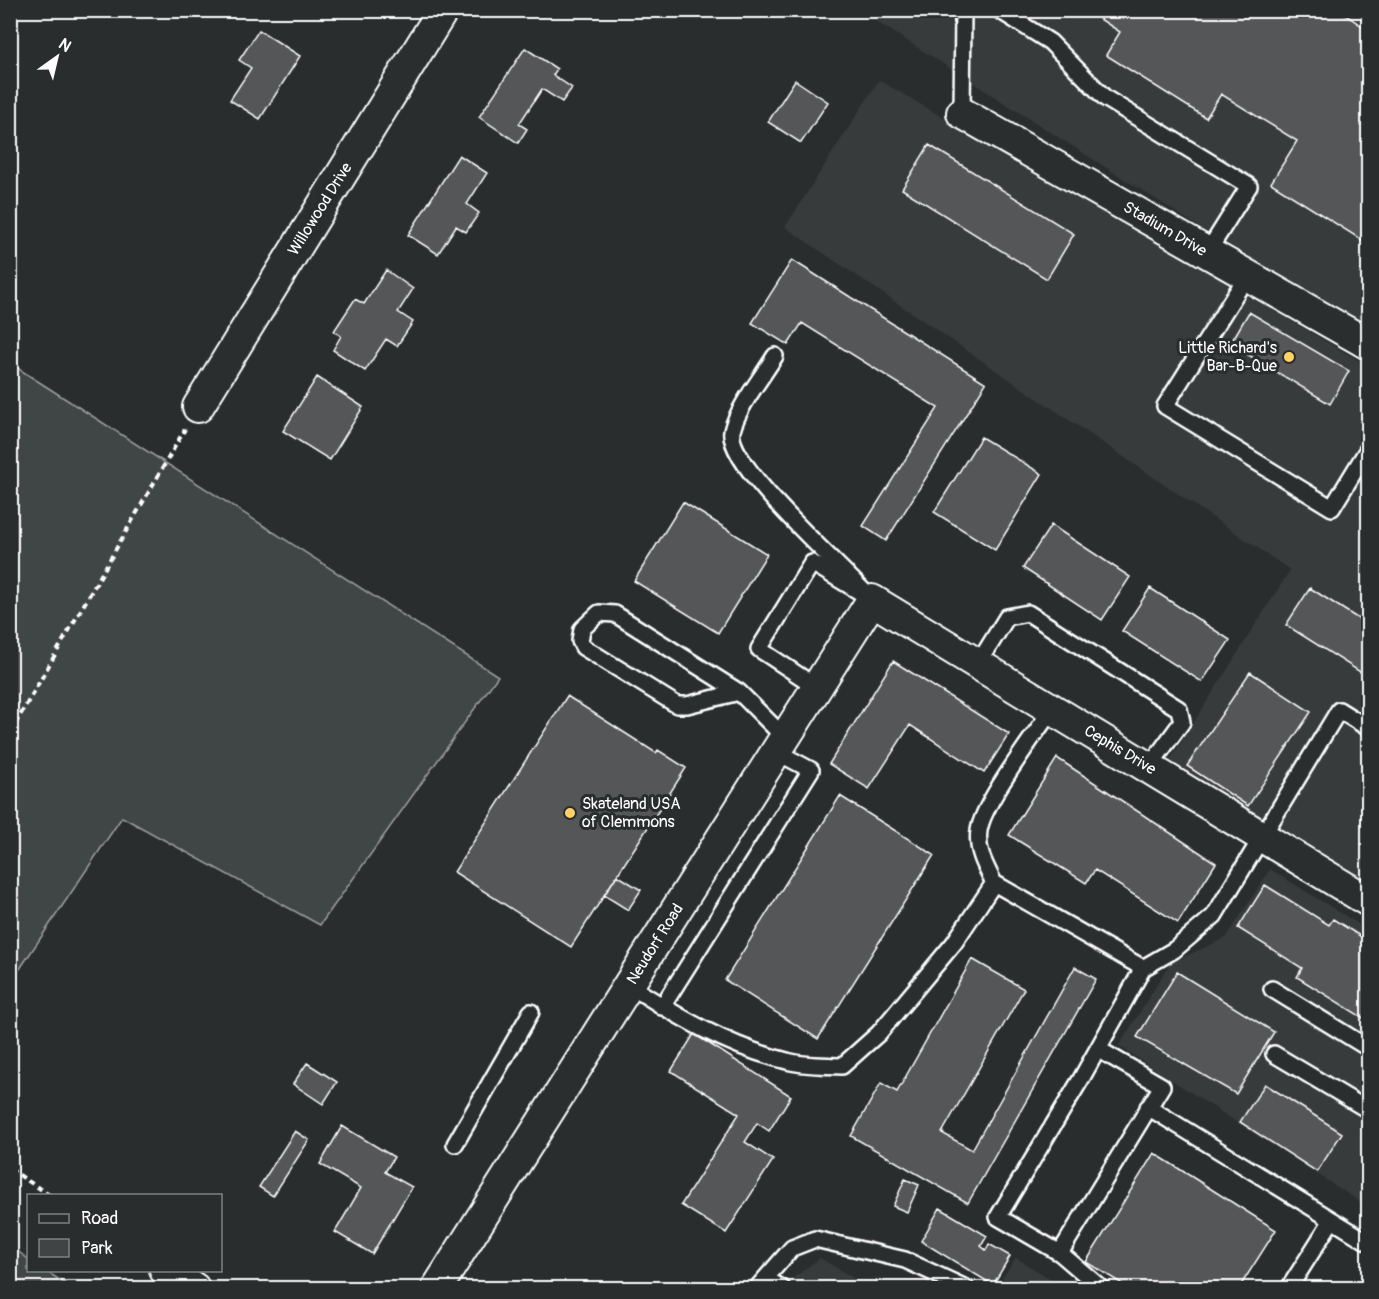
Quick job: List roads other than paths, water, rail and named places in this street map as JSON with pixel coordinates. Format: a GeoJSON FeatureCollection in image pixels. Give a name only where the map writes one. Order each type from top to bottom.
{"type":"FeatureCollection","features":[{"type":"Feature","properties":{"kind":"street","name":"Willowood Drive"},"geometry":{"type":"LineString","coordinates":[[198,407],[443,10]]}},
{"type":"Feature","properties":{"kind":"street","name":"Stadium Drive"},"geometry":{"type":"LineString","coordinates":[[962,114],[1368,344]]}},
{"type":"Feature","properties":{"kind":"street","name":"Cephis Drive"},"geometry":{"type":"LineString","coordinates":[[872,600],[1368,901]]}},
{"type":"Feature","properties":{"kind":"street","name":"Neudorf Road"},"geometry":{"type":"LineString","coordinates":[[437,1288],[872,600]]}},
{"type":"Feature","properties":{"kind":"lane"},"geometry":{"type":"LineString","coordinates":[[962,114],[963,10]]}},
{"type":"Feature","properties":{"kind":"lane"},"geometry":{"type":"LineString","coordinates":[[999,10],[1050,42],[1105,98],[1249,186],[1207,253]]}},
{"type":"Feature","properties":{"kind":"lane"},"geometry":{"type":"LineString","coordinates":[[1247,276],[1165,406],[1332,508],[1368,448]]}},
{"type":"Feature","properties":{"kind":"lane"},"geometry":{"type":"LineString","coordinates":[[776,356],[739,415],[732,430],[731,443],[759,484],[872,600]]}},
{"type":"Feature","properties":{"kind":"lane"},"geometry":{"type":"LineString","coordinates":[[818,688],[759,650],[812,563],[872,600]]}},
{"type":"Feature","properties":{"kind":"lane"},"geometry":{"type":"LineString","coordinates":[[662,1006],[811,770],[781,745],[739,692],[615,614],[599,613],[582,629],[579,641],[583,647],[677,705],[687,705],[739,692]]}},
{"type":"Feature","properties":{"kind":"lane"},"geometry":{"type":"LineString","coordinates":[[978,664],[1007,616],[1028,613],[1179,709],[1182,722],[1149,767]]}},
{"type":"Feature","properties":{"kind":"lane"},"geometry":{"type":"LineString","coordinates":[[1052,709],[990,804],[979,830],[979,846],[994,883],[1143,968]]}},
{"type":"Feature","properties":{"kind":"lane"},"geometry":{"type":"LineString","coordinates":[[1101,1288],[1060,1253],[998,1217],[1098,1049],[1143,968],[1174,950],[1214,916],[1339,710],[1368,728]]}},
{"type":"Feature","properties":{"kind":"lane"},"geometry":{"type":"LineString","coordinates":[[629,985],[699,1028],[751,1050],[788,1062],[842,1066],[879,1034],[960,935],[994,883]]}},
{"type":"Feature","properties":{"kind":"lane"},"geometry":{"type":"LineString","coordinates":[[1272,989],[1368,1048]]}},
{"type":"Feature","properties":{"kind":"lane"},"geometry":{"type":"LineString","coordinates":[[455,1144],[531,1012]]}},
{"type":"Feature","properties":{"kind":"lane"},"geometry":{"type":"LineString","coordinates":[[1060,1253],[1162,1086],[1098,1049]]}},
{"type":"Feature","properties":{"kind":"lane"},"geometry":{"type":"LineString","coordinates":[[1275,1054],[1368,1110]]}},
{"type":"Feature","properties":{"kind":"lane"},"geometry":{"type":"LineString","coordinates":[[1148,1107],[1368,1242]]}},
{"type":"Feature","properties":{"kind":"lane"},"geometry":{"type":"LineString","coordinates":[[1289,1288],[1332,1220]]}},
{"type":"Feature","properties":{"kind":"lane"},"geometry":{"type":"LineString","coordinates":[[782,1288],[762,1284],[792,1248],[815,1239],[905,1260],[966,1288]]}},
{"type":"Feature","properties":{"kind":"place","name":"Little Richard's Bar-B-Que"},"geometry":{"type":"Point","coordinates":[1289,357]}},
{"type":"Feature","properties":{"kind":"place","name":"Skateland USA of Clemmons"},"geometry":{"type":"Point","coordinates":[570,813]}}]}
